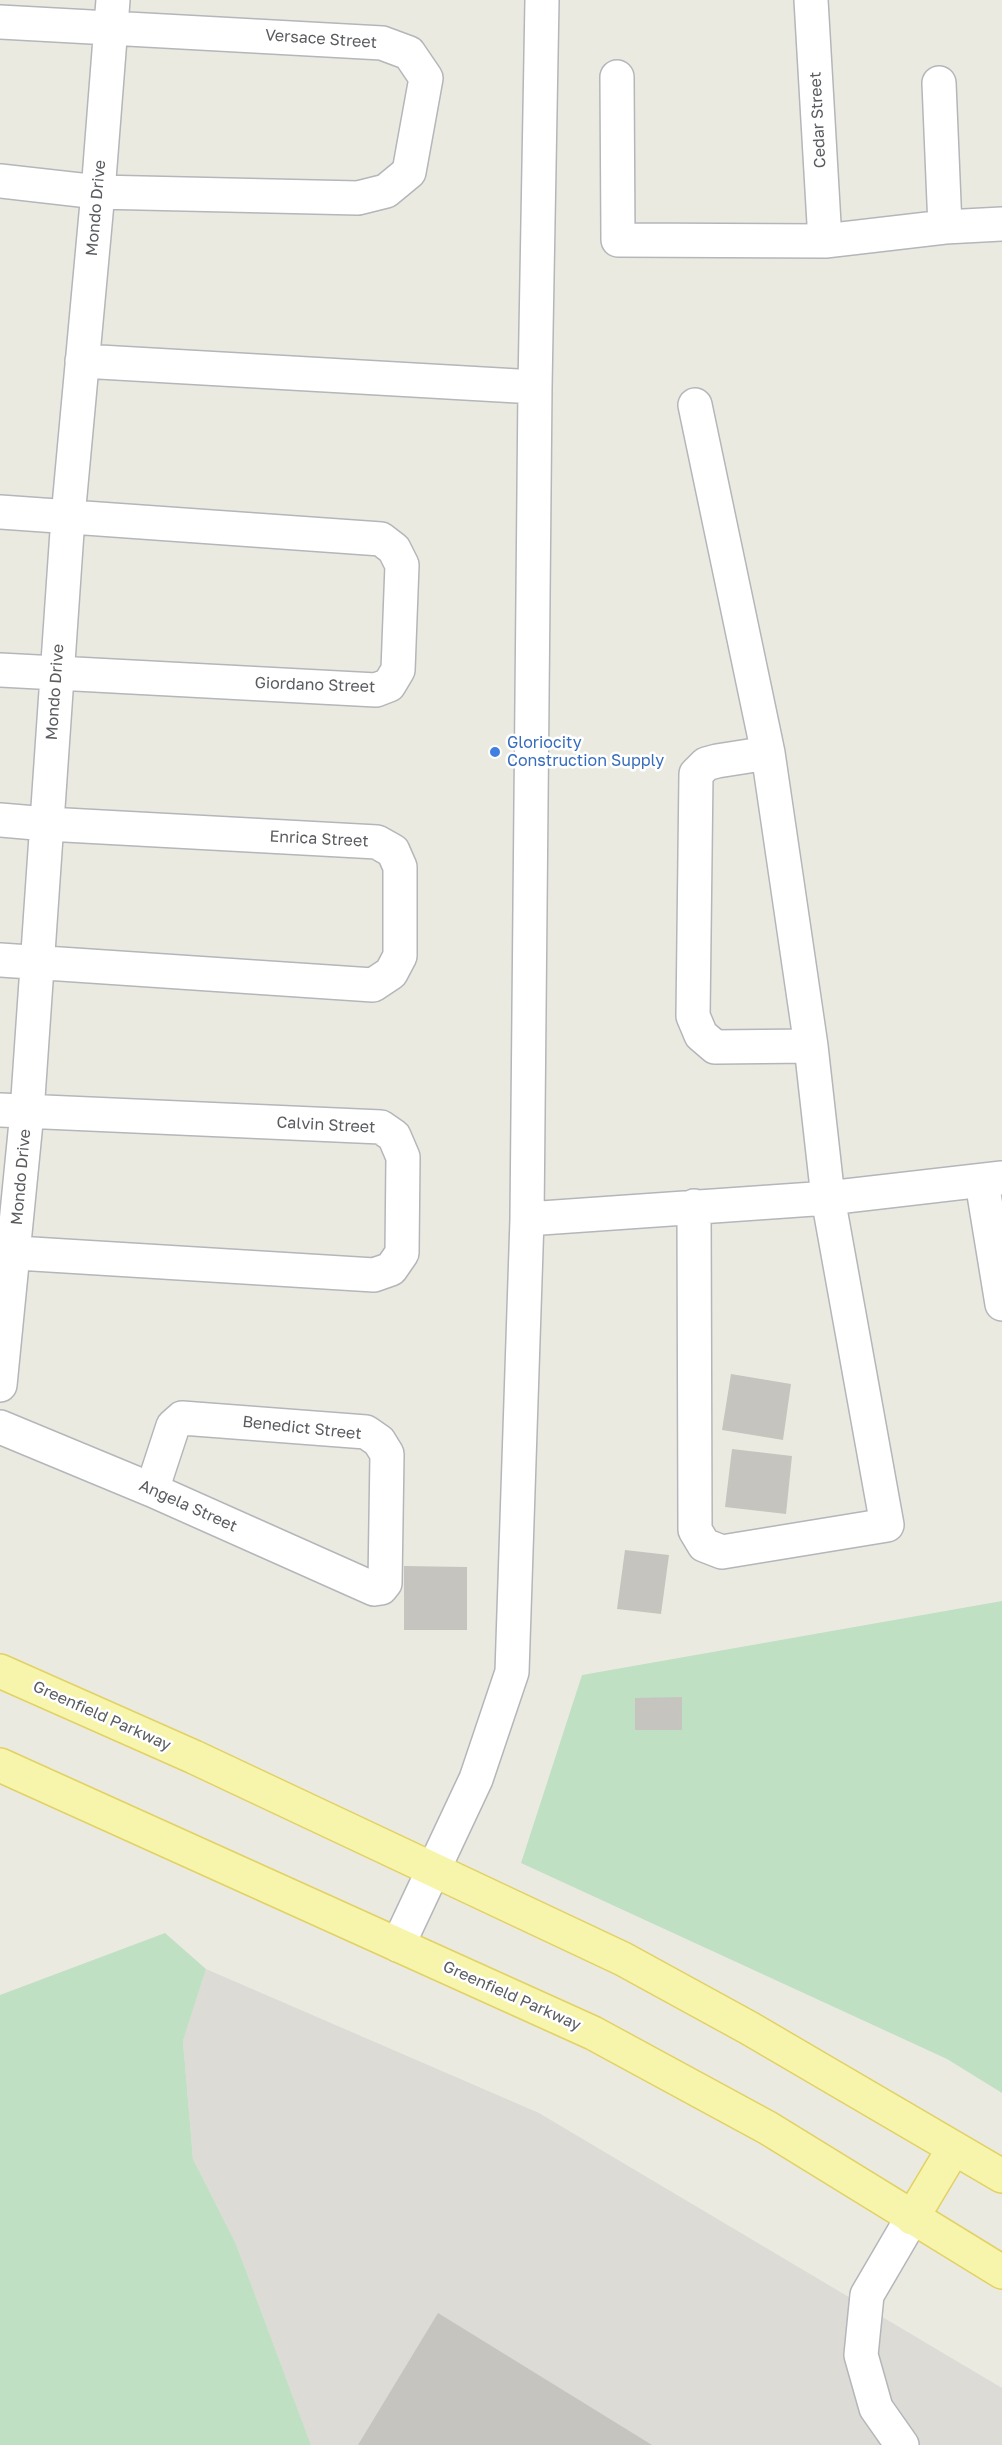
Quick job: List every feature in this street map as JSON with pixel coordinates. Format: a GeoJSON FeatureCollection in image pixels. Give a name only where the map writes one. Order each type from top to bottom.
{"type":"FeatureCollection","features":[{"type":"Feature","properties":{"kind":"main road","name":"Greenfield Parkway"},"geometry":{"type":"LineString","coordinates":[[0,1671],[195,1757],[623,1959],[749,2028],[1002,2176]]}},
{"type":"Feature","properties":{"kind":"main road","name":"Greenfield Parkway"},"geometry":{"type":"LineString","coordinates":[[0,1765],[593,2033],[768,2128],[1002,2272]]}},
{"type":"Feature","properties":{"kind":"main road"},"geometry":{"type":"LineString","coordinates":[[912,2218],[954,2148]]}},
{"type":"Feature","properties":{"kind":"street"},"geometry":{"type":"LineString","coordinates":[[398,1945],[476,1779],[512,1672],[527,1218],[535,387],[542,0]]}},
{"type":"Feature","properties":{"kind":"street","name":"Cedar Street"},"geometry":{"type":"LineString","coordinates":[[811,0],[825,241]]}},
{"type":"Feature","properties":{"kind":"street","name":"Versace Street"},"geometry":{"type":"LineString","coordinates":[[0,22],[112,13],[382,42],[409,53],[426,78],[409,172],[386,191],[357,198],[98,192],[0,181]]}},
{"type":"Feature","properties":{"kind":"street","name":"Mondo Drive"},"geometry":{"type":"LineString","coordinates":[[0,1385],[13,1111],[36,963],[68,517],[112,13]]}},
{"type":"Feature","properties":{"kind":"street"},"geometry":{"type":"LineString","coordinates":[[617,77],[618,240],[825,241],[945,227],[1002,224]]}},
{"type":"Feature","properties":{"kind":"street"},"geometry":{"type":"LineString","coordinates":[[939,83],[945,227]]}},
{"type":"Feature","properties":{"kind":"street"},"geometry":{"type":"LineString","coordinates":[[82,361],[535,387]]}},
{"type":"Feature","properties":{"kind":"street"},"geometry":{"type":"LineString","coordinates":[[693,1206],[695,1530],[704,1545],[722,1552],[887,1525],[828,1198],[811,1047],[768,753],[695,405]]}},
{"type":"Feature","properties":{"kind":"street"},"geometry":{"type":"LineString","coordinates":[[0,512],[68,517]]}},
{"type":"Feature","properties":{"kind":"street","name":"Giordano Street"},"geometry":{"type":"LineString","coordinates":[[0,670],[376,690],[389,685],[398,670],[402,564],[394,549],[381,538],[68,517]]}},
{"type":"Feature","properties":{"kind":"street"},"geometry":{"type":"LineString","coordinates":[[768,753],[717,761],[706,765],[696,774],[693,1016],[701,1035],[715,1047],[811,1047]]}},
{"type":"Feature","properties":{"kind":"street"},"geometry":{"type":"LineString","coordinates":[[0,820],[47,824]]}},
{"type":"Feature","properties":{"kind":"street","name":"Enrica Street"},"geometry":{"type":"LineString","coordinates":[[36,963],[373,986],[391,973],[400,957],[400,867],[393,851],[377,842],[47,824]]}},
{"type":"Feature","properties":{"kind":"street"},"geometry":{"type":"LineString","coordinates":[[0,960],[36,963]]}},
{"type":"Feature","properties":{"kind":"street","name":"Calvin Street"},"geometry":{"type":"LineString","coordinates":[[7,1253],[374,1275],[391,1269],[402,1253],[403,1157],[394,1136],[381,1127],[13,1111]]}},
{"type":"Feature","properties":{"kind":"street"},"geometry":{"type":"LineString","coordinates":[[527,1218],[828,1198],[992,1180],[1002,1304]]}},
{"type":"Feature","properties":{"kind":"street","name":"Benedict Street"},"geometry":{"type":"LineString","coordinates":[[152,1490],[173,1426],[182,1418],[366,1432],[379,1441],[387,1454],[385,1583],[381,1588],[374,1589]]}},
{"type":"Feature","properties":{"kind":"street","name":"Angela Street"},"geometry":{"type":"LineString","coordinates":[[0,1427],[152,1490],[374,1589]]}},
{"type":"Feature","properties":{"kind":"street"},"geometry":{"type":"LineString","coordinates":[[903,2445],[876,2408],[861,2355],[867,2295],[912,2218]]}},
{"type":"Feature","properties":{"kind":"shaded area"},"geometry":{"type":"Polygon","coordinates":[[[206,1969],[539,2113],[1002,2388],[1002,2445],[311,2445],[236,2244],[193,2159],[183,2041],[206,1969]]]}},
{"type":"Feature","properties":{"kind":"green space"},"geometry":{"type":"Polygon","coordinates":[[[1002,1601],[1002,2093],[947,2059],[521,1863],[582,1675],[1002,1601]]]}},
{"type":"Feature","properties":{"kind":"green space"},"geometry":{"type":"Polygon","coordinates":[[[165,1933],[206,1969],[183,2041],[193,2159],[236,2244],[311,2445],[0,2445],[0,1995],[165,1933]]]}},
{"type":"Feature","properties":{"kind":"building"},"geometry":{"type":"Polygon","coordinates":[[[731,1374],[791,1384],[783,1440],[722,1430],[731,1374]]]}},
{"type":"Feature","properties":{"kind":"building"},"geometry":{"type":"Polygon","coordinates":[[[732,1449],[792,1456],[786,1514],[725,1507],[732,1449]]]}},
{"type":"Feature","properties":{"kind":"building"},"geometry":{"type":"Polygon","coordinates":[[[625,1550],[669,1555],[661,1614],[617,1609],[625,1550]]]}},
{"type":"Feature","properties":{"kind":"building"},"geometry":{"type":"Polygon","coordinates":[[[404,1566],[467,1567],[467,1630],[404,1630],[404,1566]]]}},
{"type":"Feature","properties":{"kind":"building"},"geometry":{"type":"Polygon","coordinates":[[[682,1697],[682,1730],[635,1730],[635,1698],[682,1697]]]}},
{"type":"Feature","properties":{"kind":"building"},"geometry":{"type":"Polygon","coordinates":[[[438,2313],[652,2445],[358,2445],[438,2313]]]}},
{"type":"Feature","properties":{"kind":"place","name":"Gloriocity Construction Supply"},"geometry":{"type":"Point","coordinates":[495,752]}}]}
